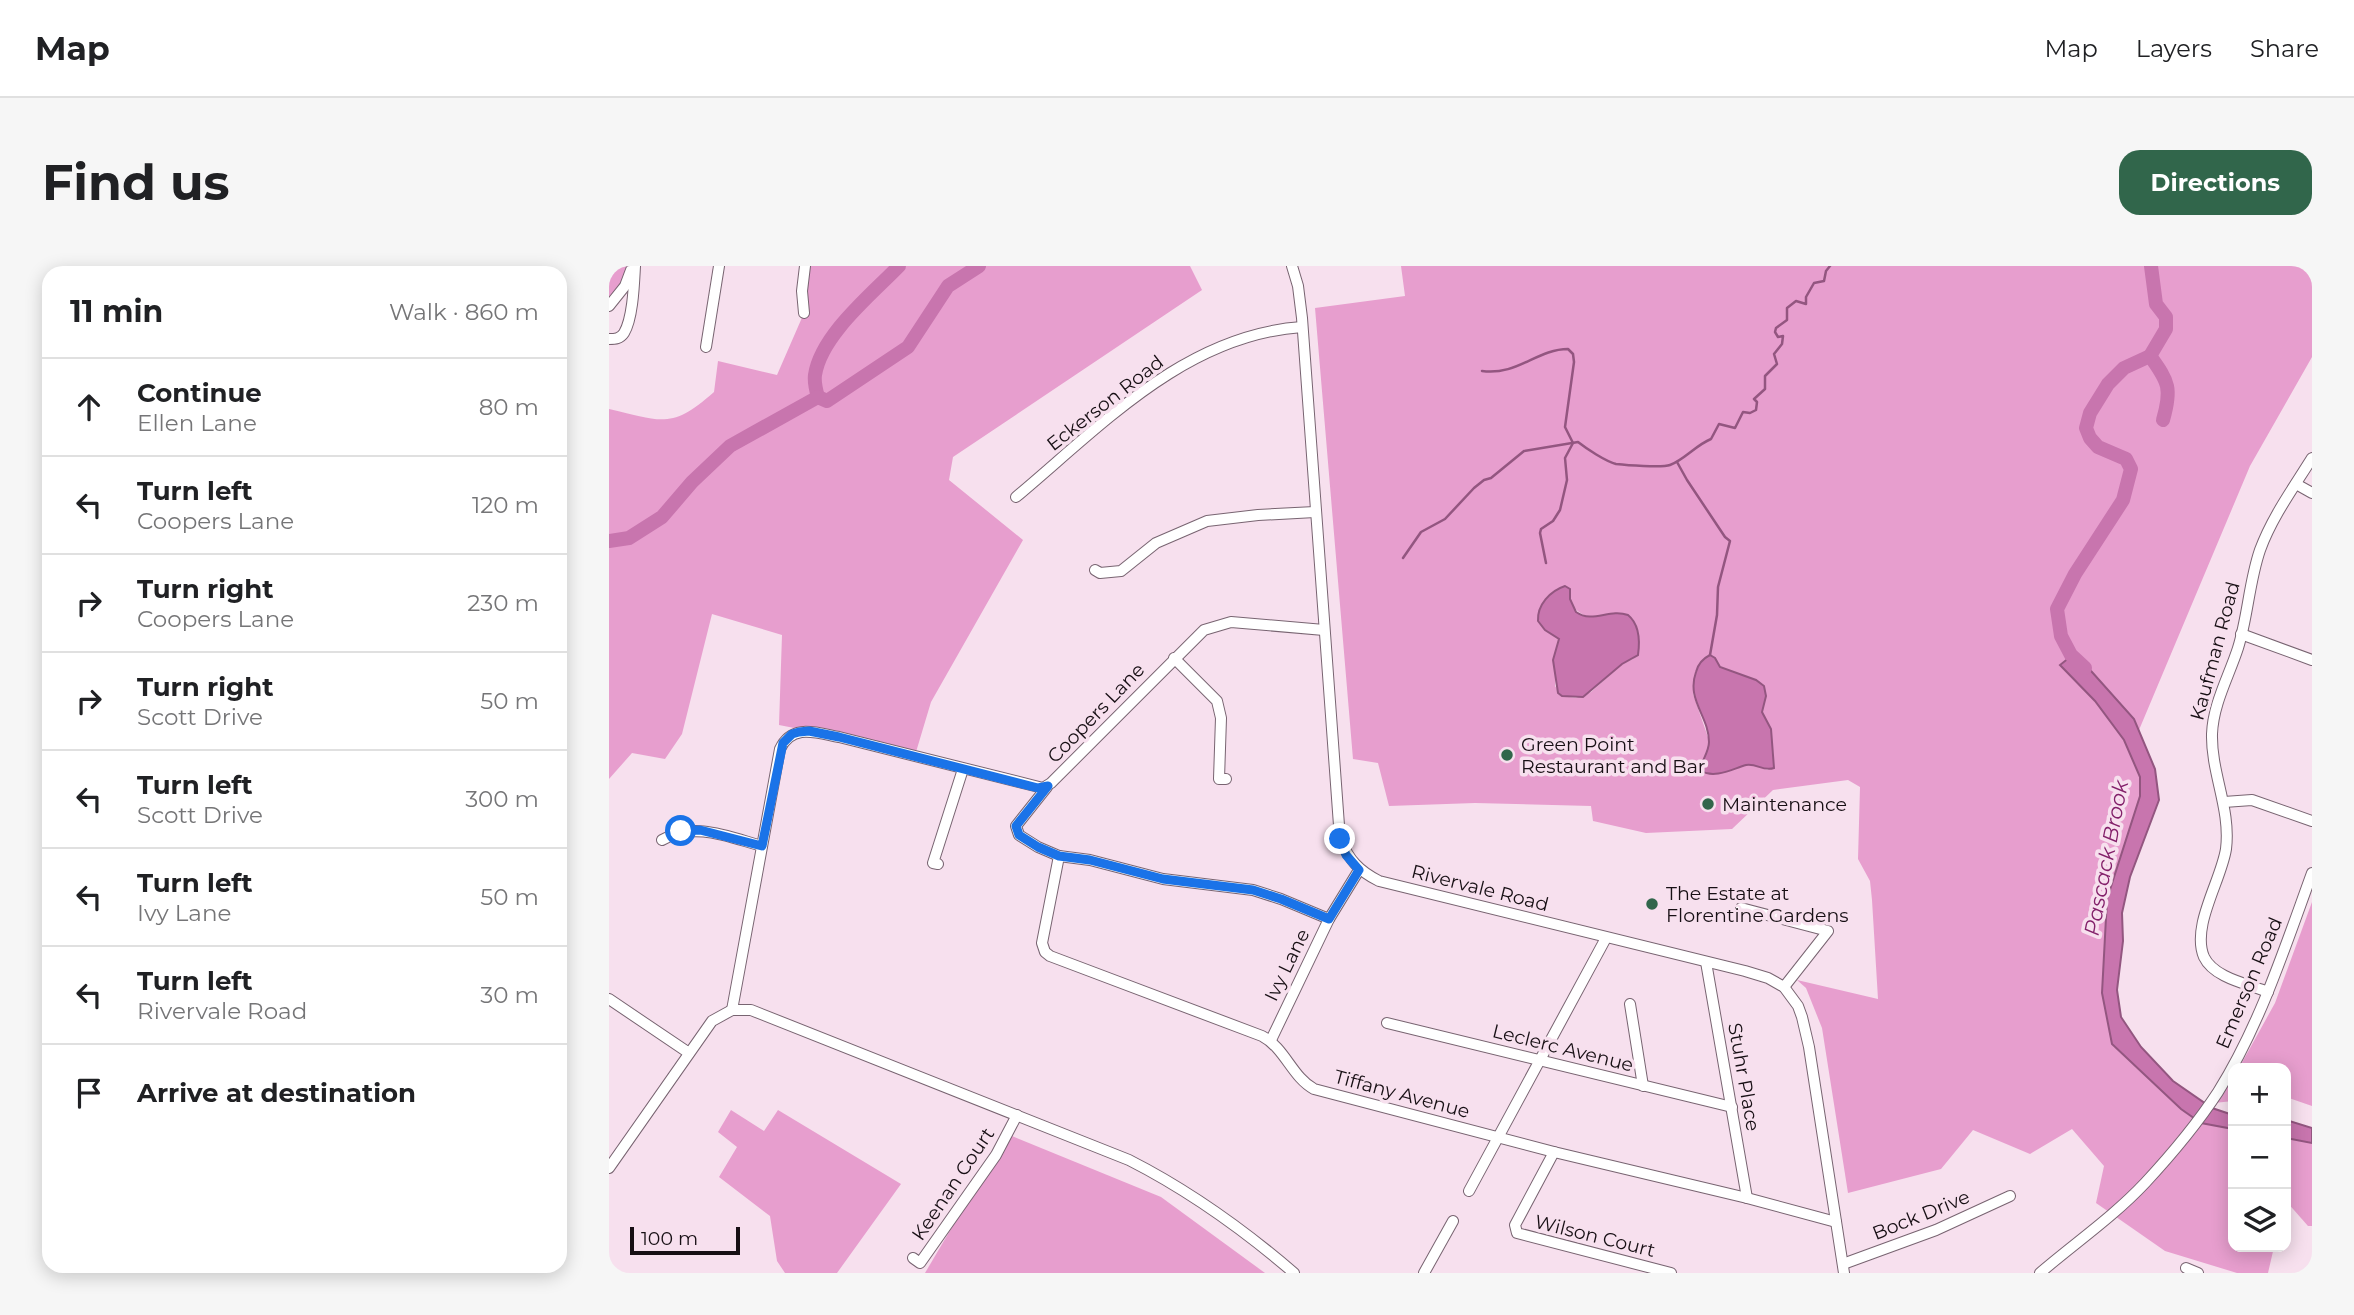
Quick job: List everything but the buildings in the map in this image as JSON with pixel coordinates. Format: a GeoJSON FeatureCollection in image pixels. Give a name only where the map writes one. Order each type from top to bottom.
{"type":"FeatureCollection","features":[{"type":"Feature","properties":{"kind":"street"},"geometry":{"type":"LineString","coordinates":[[609,306],[625,286],[634,266]]}},
{"type":"Feature","properties":{"kind":"street"},"geometry":{"type":"LineString","coordinates":[[614,338],[624,333],[627,324],[634,266]]}},
{"type":"Feature","properties":{"kind":"street"},"geometry":{"type":"LineString","coordinates":[[706,347],[719,266]]}},
{"type":"Feature","properties":{"kind":"street"},"geometry":{"type":"LineString","coordinates":[[804,313],[802,291],[805,266]]}},
{"type":"Feature","properties":{"kind":"street"},"geometry":{"type":"LineString","coordinates":[[1292,266],[1298,286],[1307,385],[1340,839],[1346,855],[1359,870]]}},
{"type":"Feature","properties":{"kind":"street","name":"Eckerson Road"},"geometry":{"type":"LineString","coordinates":[[1016,497],[1124,405],[1164,376],[1231,343],[1279,328],[1302,327]]}},
{"type":"Feature","properties":{"kind":"street","name":"Kaufman Road"},"geometry":{"type":"LineString","coordinates":[[2268,992],[2216,970],[2204,957],[2202,927],[2225,850],[2224,802],[2212,733],[2217,706],[2241,634],[2260,550],[2275,517],[2312,458]]}},
{"type":"Feature","properties":{"kind":"street"},"geometry":{"type":"LineString","coordinates":[[2296,484],[2312,493]]}},
{"type":"Feature","properties":{"kind":"street"},"geometry":{"type":"LineString","coordinates":[[1095,570],[1100,573],[1121,571],[1156,543],[1206,521],[1315,512]]}},
{"type":"Feature","properties":{"kind":"street","name":"Coopers Lane"},"geometry":{"type":"LineString","coordinates":[[732,1010],[781,749],[787,738],[809,731],[1038,788],[1048,786],[1196,635],[1221,623],[1240,622],[1324,631]]}},
{"type":"Feature","properties":{"kind":"street"},"geometry":{"type":"LineString","coordinates":[[2241,634],[2311,658]]}},
{"type":"Feature","properties":{"kind":"street"},"geometry":{"type":"LineString","coordinates":[[1174,658],[1217,701],[1221,718],[1219,779],[1226,779]]}},
{"type":"Feature","properties":{"kind":"street"},"geometry":{"type":"LineString","coordinates":[[939,864],[933,863],[963,769]]}},
{"type":"Feature","properties":{"kind":"street"},"geometry":{"type":"LineString","coordinates":[[1048,786],[1017,822],[1016,831],[1019,835],[1038,847],[1059,856],[1090,860],[1163,879],[1253,890],[1329,919]]}},
{"type":"Feature","properties":{"kind":"street"},"geometry":{"type":"LineString","coordinates":[[2224,802],[2252,800],[2312,821]]}},
{"type":"Feature","properties":{"kind":"street"},"geometry":{"type":"LineString","coordinates":[[662,840],[681,831],[700,830],[762,846]]}},
{"type":"Feature","properties":{"kind":"street"},"geometry":{"type":"LineString","coordinates":[[1059,856],[1042,943],[1045,952],[1271,1040]]}},
{"type":"Feature","properties":{"kind":"street","name":"Ivy Lane"},"geometry":{"type":"LineString","coordinates":[[1271,1040],[1329,919],[1359,870]]}},
{"type":"Feature","properties":{"kind":"street","name":"Rivervale Road"},"geometry":{"type":"LineString","coordinates":[[1359,870],[1388,884],[1758,974],[1784,987]]}},
{"type":"Feature","properties":{"kind":"street","name":"Emerson Road"},"geometry":{"type":"LineString","coordinates":[[2040,1273],[2144,1185],[2210,1104],[2235,1062],[2268,992],[2312,873]]}},
{"type":"Feature","properties":{"kind":"street"},"geometry":{"type":"LineString","coordinates":[[1741,908],[1828,931],[1784,987],[1798,1006],[1809,1047],[1843,1269]]}},
{"type":"Feature","properties":{"kind":"street"},"geometry":{"type":"LineString","coordinates":[[1469,1191],[1606,937]]}},
{"type":"Feature","properties":{"kind":"street","name":"Stuhr Place"},"geometry":{"type":"LineString","coordinates":[[1706,962],[1747,1198]]}},
{"type":"Feature","properties":{"kind":"street"},"geometry":{"type":"LineString","coordinates":[[609,999],[689,1053]]}},
{"type":"Feature","properties":{"kind":"street"},"geometry":{"type":"LineString","coordinates":[[1630,1004],[1643,1086]]}},
{"type":"Feature","properties":{"kind":"street"},"geometry":{"type":"LineString","coordinates":[[609,1168],[712,1021],[732,1010],[751,1010],[1114,1153],[1151,1171],[1254,1240],[1294,1273]]}},
{"type":"Feature","properties":{"kind":"street","name":"Leclerc Avenue"},"geometry":{"type":"LineString","coordinates":[[1387,1023],[1732,1107]]}},
{"type":"Feature","properties":{"kind":"street","name":"Tiffany Avenue"},"geometry":{"type":"LineString","coordinates":[[1271,1040],[1303,1082],[1314,1089],[1836,1222]]}},
{"type":"Feature","properties":{"kind":"street","name":"Keenan Court"},"geometry":{"type":"LineString","coordinates":[[913,1258],[920,1263],[996,1155],[1017,1115]]}},
{"type":"Feature","properties":{"kind":"street","name":"Wilson Court"},"geometry":{"type":"LineString","coordinates":[[1554,1152],[1515,1225],[1517,1233],[1671,1273]]}},
{"type":"Feature","properties":{"kind":"street","name":"Bock Drive"},"geometry":{"type":"LineString","coordinates":[[1843,1269],[2010,1196]]}},
{"type":"Feature","properties":{"kind":"street"},"geometry":{"type":"LineString","coordinates":[[1424,1273],[1453,1221]]}},
{"type":"Feature","properties":{"kind":"street"},"geometry":{"type":"LineString","coordinates":[[2186,1268],[2198,1273]]}},
{"type":"Feature","properties":{"kind":"shaded area"},"geometry":{"type":"Polygon","coordinates":[[[609,266],[630,266],[627,276],[609,302],[609,266]]]}},
{"type":"Feature","properties":{"kind":"shaded area"},"geometry":{"type":"Polygon","coordinates":[[[805,266],[1190,266],[1202,290],[953,457],[949,480],[1023,540],[931,702],[916,752],[779,725],[782,635],[712,614],[682,734],[665,759],[632,753],[609,779],[609,409],[654,419],[676,417],[714,392],[718,361],[777,375],[804,313],[805,266]]]}},
{"type":"Feature","properties":{"kind":"shaded area"},"geometry":{"type":"Polygon","coordinates":[[[1401,266],[2312,266],[2312,357],[2250,466],[2139,730],[2140,796],[2107,899],[2102,993],[2112,1044],[2181,1109],[2201,1123],[2228,1128],[2228,1252],[2273,1252],[2268,1273],[2237,1273],[2165,1251],[2096,1203],[2104,1166],[2072,1129],[2030,1154],[1973,1130],[1941,1169],[1848,1193],[1822,1028],[1806,988],[1797,980],[1878,999],[1870,881],[1858,859],[1860,787],[1848,780],[1773,790],[1732,829],[1646,833],[1593,821],[1591,806],[1475,803],[1389,806],[1378,763],[1353,759],[1315,308],[1405,296],[1401,266]],[[1569,592],[1548,596],[1559,639],[1555,686],[1562,696],[1576,698],[1591,692],[1622,664],[1633,659],[1639,649],[1636,624],[1605,621],[1584,615],[1571,602],[1569,592]],[[1715,658],[1693,694],[1709,740],[1700,768],[1741,767],[1749,764],[1768,770],[1774,761],[1771,729],[1762,712],[1766,696],[1756,680],[1720,667],[1715,658]]]}},
{"type":"Feature","properties":{"kind":"shaded area"},"geometry":{"type":"Polygon","coordinates":[[[1565,586],[1570,589],[1570,599],[1576,612],[1589,617],[1614,613],[1628,615],[1638,633],[1638,655],[1622,664],[1583,697],[1562,696],[1558,693],[1553,660],[1559,639],[1545,630],[1538,621],[1540,609],[1546,599],[1565,586]]]}},
{"type":"Feature","properties":{"kind":"shaded area"},"geometry":{"type":"Polygon","coordinates":[[[2075,653],[2134,719],[2155,769],[2159,800],[2130,877],[2122,913],[2123,941],[2117,990],[2121,1017],[2141,1047],[2173,1081],[2212,1108],[2228,1113],[2228,1128],[2201,1123],[2181,1109],[2112,1044],[2102,993],[2107,899],[2140,796],[2140,777],[2124,740],[2095,701],[2060,665],[2075,653]]]}},
{"type":"Feature","properties":{"kind":"shaded area"},"geometry":{"type":"Polygon","coordinates":[[[1710,655],[1720,667],[1756,680],[1764,686],[1766,696],[1762,712],[1771,729],[1774,768],[1746,765],[1718,774],[1701,771],[1709,742],[1706,724],[1696,700],[1694,682],[1699,664],[1710,655]]]}},
{"type":"Feature","properties":{"kind":"shaded area"},"geometry":{"type":"Polygon","coordinates":[[[2312,902],[2312,1106],[2291,1099],[2291,1063],[2242,1063],[2275,1003],[2312,902]]]}},
{"type":"Feature","properties":{"kind":"shaded area"},"geometry":{"type":"Polygon","coordinates":[[[2228,1085],[2228,1102],[2214,1103],[2228,1085]]]}},
{"type":"Feature","properties":{"kind":"shaded area"},"geometry":{"type":"Polygon","coordinates":[[[731,1110],[764,1131],[778,1110],[901,1184],[837,1273],[785,1273],[777,1261],[770,1216],[719,1177],[737,1147],[718,1132],[731,1110]]]}},
{"type":"Feature","properties":{"kind":"shaded area"},"geometry":{"type":"Polygon","coordinates":[[[2291,1122],[2312,1128],[2312,1143],[2291,1139],[2291,1122]]]}},
{"type":"Feature","properties":{"kind":"shaded area"},"geometry":{"type":"Polygon","coordinates":[[[1007,1134],[1161,1197],[1265,1273],[925,1273],[1007,1134]]]}},
{"type":"Feature","properties":{"kind":"shaded area"},"geometry":{"type":"Polygon","coordinates":[[[2291,1139],[2312,1143],[2312,1226],[2308,1226],[2291,1207],[2291,1139]]]}},
{"type":"Feature","properties":{"kind":"waterway"},"geometry":{"type":"LineString","coordinates":[[818,397],[815,375],[827,345],[849,316],[899,266]]}},
{"type":"Feature","properties":{"kind":"waterway"},"geometry":{"type":"LineString","coordinates":[[609,541],[629,538],[662,517],[692,482],[730,446],[818,397],[827,401],[908,347],[948,286],[979,266]]}},
{"type":"Feature","properties":{"kind":"waterway"},"geometry":{"type":"LineString","coordinates":[[1403,558],[1421,532],[1445,519],[1474,488],[1524,451],[1578,442],[1616,464],[1666,466],[1711,439],[1719,424],[1735,428],[1743,412],[1756,410],[1757,402],[1754,399],[1765,389],[1765,376],[1777,364],[1774,354],[1782,344],[1783,336],[1778,337],[1775,332],[1776,328],[1787,320],[1787,308],[1796,301],[1806,304],[1806,297],[1814,283],[1824,281],[1830,266]]}},
{"type":"Feature","properties":{"kind":"waterway","name":"Pascack Brook"},"geometry":{"type":"LineString","coordinates":[[2085,668],[2071,655],[2061,636],[2057,609],[2075,574],[2123,500],[2131,469],[2126,459],[2098,447],[2086,428],[2090,413],[2108,384],[2124,368],[2150,356],[2166,329],[2166,317],[2156,304],[2151,266]]}},
{"type":"Feature","properties":{"kind":"waterway"},"geometry":{"type":"LineString","coordinates":[[1482,371],[1506,370],[1546,353],[1568,349],[1573,354],[1574,362],[1565,427],[1573,443]]}},
{"type":"Feature","properties":{"kind":"waterway"},"geometry":{"type":"LineString","coordinates":[[2150,356],[2167,386],[2163,420]]}},
{"type":"Feature","properties":{"kind":"waterway"},"geometry":{"type":"LineString","coordinates":[[1546,563],[1540,533],[1560,510],[1567,480],[1565,458],[1573,443]]}},
{"type":"Feature","properties":{"kind":"waterway"},"geometry":{"type":"LineString","coordinates":[[1677,462],[1730,541],[1718,587],[1717,615],[1710,655]]}},
{"type":"Feature","properties":{"kind":"place","name":"Green Point Restaurant and Bar"},"geometry":{"type":"Point","coordinates":[1507,755]}},
{"type":"Feature","properties":{"kind":"place","name":"Maintenance"},"geometry":{"type":"Point","coordinates":[1708,804]}},
{"type":"Feature","properties":{"kind":"place","name":"The Estate at Florentine Gardens"},"geometry":{"type":"Point","coordinates":[1652,904]}},
{"type":"Feature","properties":{"kind":"route"},"geometry":{"type":"LineString","coordinates":[[681,831],[700,830],[762,846],[783,743],[792,734],[806,731],[1038,788],[1048,786],[1017,822],[1016,831],[1038,847],[1059,856],[1090,860],[1163,879],[1253,890],[1329,919],[1359,870],[1346,855],[1340,839]]}}]}
